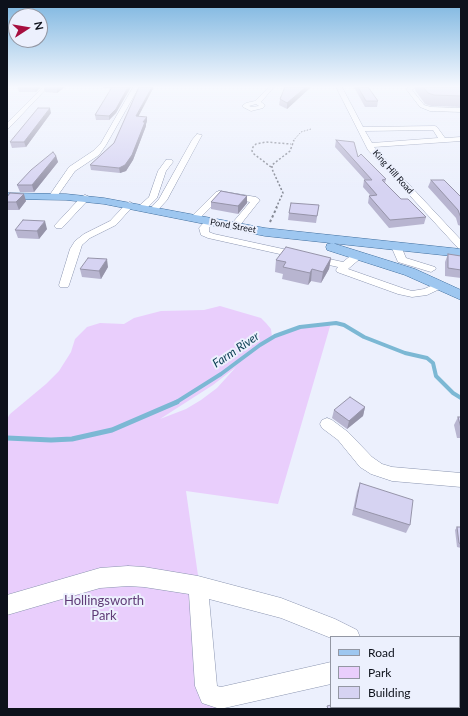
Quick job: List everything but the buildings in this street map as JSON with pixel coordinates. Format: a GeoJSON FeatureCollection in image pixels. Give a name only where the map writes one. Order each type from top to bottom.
{"type":"FeatureCollection","features":[{"type":"Feature","properties":{"kind":"main road","name":"Pond Street"},"geometry":{"type":"LineString","coordinates":[[7,196],[85,198],[148,208],[194,219],[265,232],[461,253]]}},
{"type":"Feature","properties":{"kind":"main road"},"geometry":{"type":"LineString","coordinates":[[279,234],[358,255],[440,285],[461,296]]}},
{"type":"Feature","properties":{"kind":"street"},"geometry":{"type":"LineString","coordinates":[[7,127],[15,120]]}},
{"type":"Feature","properties":{"kind":"street"},"geometry":{"type":"LineString","coordinates":[[53,196],[72,169],[96,153],[104,144],[117,120]]}},
{"type":"Feature","properties":{"kind":"street","name":"King Hill Road"},"geometry":{"type":"LineString","coordinates":[[356,120],[369,144],[387,167],[461,246]]}},
{"type":"Feature","properties":{"kind":"street"},"geometry":{"type":"LineString","coordinates":[[360,129],[435,128],[442,140]]}},
{"type":"Feature","properties":{"kind":"street"},"geometry":{"type":"LineString","coordinates":[[148,208],[163,200],[199,135]]}},
{"type":"Feature","properties":{"kind":"street"},"geometry":{"type":"LineString","coordinates":[[359,143],[369,144],[461,139]]}},
{"type":"Feature","properties":{"kind":"street"},"geometry":{"type":"LineString","coordinates":[[148,208],[162,171],[170,162]]}},
{"type":"Feature","properties":{"kind":"street"},"geometry":{"type":"LineString","coordinates":[[194,219],[219,194],[256,200],[234,227]]}},
{"type":"Feature","properties":{"kind":"street"},"geometry":{"type":"LineString","coordinates":[[59,226],[85,198]]}},
{"type":"Feature","properties":{"kind":"street"},"geometry":{"type":"LineString","coordinates":[[64,285],[74,249],[78,243],[87,236],[114,223],[130,205]]}},
{"type":"Feature","properties":{"kind":"street"},"geometry":{"type":"LineString","coordinates":[[209,222],[204,228],[204,233],[345,266]]}},
{"type":"Feature","properties":{"kind":"street"},"geometry":{"type":"LineString","coordinates":[[279,234],[280,250]]}},
{"type":"Feature","properties":{"kind":"street"},"geometry":{"type":"LineString","coordinates":[[396,246],[402,260],[431,268]]}},
{"type":"Feature","properties":{"kind":"street"},"geometry":{"type":"LineString","coordinates":[[358,255],[341,270],[402,292],[420,294],[440,285]]}},
{"type":"Feature","properties":{"kind":"street"},"geometry":{"type":"LineString","coordinates":[[327,424],[343,436],[366,462],[377,470],[392,474],[461,480]]}},
{"type":"Feature","properties":{"kind":"street"},"geometry":{"type":"LineString","coordinates":[[7,605],[84,582],[114,576],[144,577],[198,586],[281,608],[328,626],[348,636]]}},
{"type":"Feature","properties":{"kind":"street"},"geometry":{"type":"LineString","coordinates":[[198,586],[206,686],[210,696],[221,698],[330,673]]}},
{"type":"Feature","properties":{"kind":"path"},"geometry":{"type":"LineString","coordinates":[[271,167],[276,160],[290,151],[291,144],[301,132],[311,129]]}},
{"type":"Feature","properties":{"kind":"path"},"geometry":{"type":"LineString","coordinates":[[265,232],[283,193],[271,167],[253,153],[253,146],[266,142],[291,144]]}},
{"type":"Feature","properties":{"kind":"green space","name":"Hollingsworth Park"},"geometry":{"type":"Polygon","coordinates":[[[220,306],[261,318],[271,329],[272,337],[312,325],[331,323],[278,504],[186,491],[217,709],[7,709],[7,419],[10,414],[59,371],[71,352],[75,339],[87,327],[100,323],[124,324],[134,318],[161,311],[204,310],[220,306]],[[236,367],[213,385],[160,419],[186,409],[217,388],[236,367]]]}},
{"type":"Feature","properties":{"kind":"waterway","name":"Farm River"},"geometry":{"type":"LineString","coordinates":[[176,403],[221,374],[260,345],[275,336],[300,327],[336,323],[344,325],[364,337],[405,353],[427,358],[433,363],[436,376],[453,393],[461,398]]}},
{"type":"Feature","properties":{"kind":"waterway","name":"Farm River"},"geometry":{"type":"LineString","coordinates":[[7,438],[51,440],[72,439],[112,430],[176,403]]}}]}
